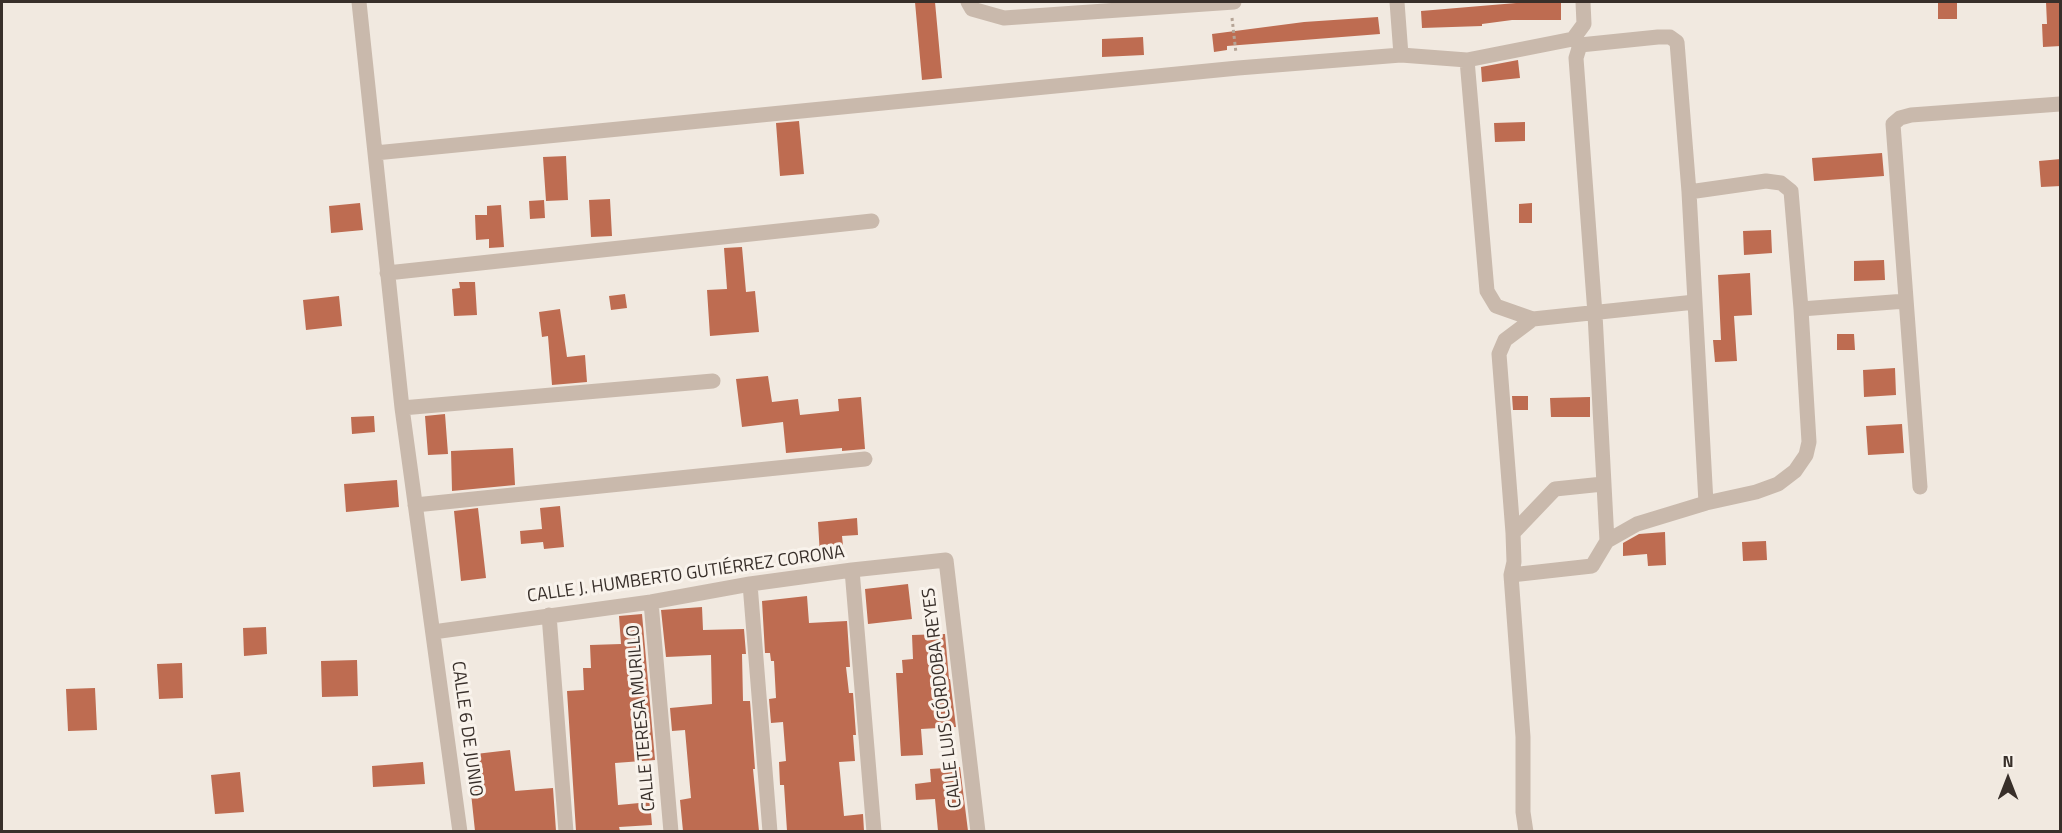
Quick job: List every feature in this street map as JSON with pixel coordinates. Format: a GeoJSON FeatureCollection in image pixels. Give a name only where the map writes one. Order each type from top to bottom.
{"type":"FeatureCollection","features":[{"type":"Feature","properties":{"kind":"street","name":"CALLE 6 DE JUNIO"},"geometry":{"type":"LineString","coordinates":[[359,2],[402,408],[460,831]]}},
{"type":"Feature","properties":{"kind":"street"},"geometry":{"type":"LineString","coordinates":[[968,2],[972,9],[1004,18],[1232,2]]}},
{"type":"Feature","properties":{"kind":"street"},"geometry":{"type":"LineString","coordinates":[[1397,2],[1401,55]]}},
{"type":"Feature","properties":{"kind":"street"},"geometry":{"type":"LineString","coordinates":[[1583,2],[1584,24],[1577,42],[1576,58],[1595,314],[1607,541]]}},
{"type":"Feature","properties":{"kind":"street"},"geometry":{"type":"LineString","coordinates":[[375,153],[1238,68],[1401,55],[1467,60],[1577,42],[1670,37],[1677,42],[1689,192],[1706,503]]}},
{"type":"Feature","properties":{"kind":"street"},"geometry":{"type":"LineString","coordinates":[[1467,60],[1487,291],[1496,306],[1533,319],[1695,302]]}},
{"type":"Feature","properties":{"kind":"street"},"geometry":{"type":"LineString","coordinates":[[1920,487],[1893,124],[1900,118],[1911,115],[2061,104]]}},
{"type":"Feature","properties":{"kind":"street"},"geometry":{"type":"LineString","coordinates":[[1511,575],[1592,566],[1607,541],[1637,525],[1706,503],[1756,492],[1779,484],[1795,471],[1806,455],[1809,442],[1791,191],[1781,183],[1766,181],[1689,192]]}},
{"type":"Feature","properties":{"kind":"street"},"geometry":{"type":"LineString","coordinates":[[387,273],[872,221]]}},
{"type":"Feature","properties":{"kind":"street"},"geometry":{"type":"LineString","coordinates":[[1801,309],[1906,301]]}},
{"type":"Feature","properties":{"kind":"street"},"geometry":{"type":"LineString","coordinates":[[1526,831],[1523,812],[1523,737],[1511,575],[1514,562],[1499,354],[1505,340],[1533,319]]}},
{"type":"Feature","properties":{"kind":"street"},"geometry":{"type":"LineString","coordinates":[[402,408],[713,381]]}},
{"type":"Feature","properties":{"kind":"street"},"geometry":{"type":"LineString","coordinates":[[415,505],[865,459]]}},
{"type":"Feature","properties":{"kind":"street"},"geometry":{"type":"LineString","coordinates":[[1512,533],[1555,489],[1603,484]]}},
{"type":"Feature","properties":{"kind":"street","name":"CALLE J. HUMBERTO GUTIÉRREZ CORONA"},"geometry":{"type":"LineString","coordinates":[[433,632],[651,602],[750,584],[946,560]]}},
{"type":"Feature","properties":{"kind":"street","name":"CALLE LUIS CÓRDOBA REYES"},"geometry":{"type":"LineString","coordinates":[[946,560],[978,831]]}},
{"type":"Feature","properties":{"kind":"street"},"geometry":{"type":"LineString","coordinates":[[852,570],[874,831]]}},
{"type":"Feature","properties":{"kind":"street"},"geometry":{"type":"LineString","coordinates":[[750,584],[770,831]]}},
{"type":"Feature","properties":{"kind":"street","name":"CALLE TERESA MURILLO"},"geometry":{"type":"LineString","coordinates":[[651,602],[671,831]]}},
{"type":"Feature","properties":{"kind":"street"},"geometry":{"type":"LineString","coordinates":[[549,615],[566,831]]}},
{"type":"Feature","properties":{"kind":"path"},"geometry":{"type":"LineString","coordinates":[[1232,2],[1238,68]]}},
{"type":"Feature","properties":{"kind":"building"},"geometry":{"type":"Polygon","coordinates":[[[915,2],[935,2],[942,78],[922,80],[915,2]]]}},
{"type":"Feature","properties":{"kind":"building"},"geometry":{"type":"Polygon","coordinates":[[[1528,2],[1561,2],[1561,20],[1512,20],[1482,24],[1482,26],[1422,28],[1421,11],[1528,2]]]}},
{"type":"Feature","properties":{"kind":"building"},"geometry":{"type":"Polygon","coordinates":[[[1938,2],[1957,2],[1957,19],[1938,19],[1938,2]]]}},
{"type":"Feature","properties":{"kind":"building"},"geometry":{"type":"Polygon","coordinates":[[[2046,2],[2059,2],[2061,46],[2043,47],[2042,24],[2047,24],[2046,2]]]}},
{"type":"Feature","properties":{"kind":"building"},"geometry":{"type":"Polygon","coordinates":[[[1378,17],[1380,34],[1227,46],[1227,50],[1214,52],[1212,34],[1304,22],[1378,17]]]}},
{"type":"Feature","properties":{"kind":"building"},"geometry":{"type":"Polygon","coordinates":[[[1143,37],[1144,55],[1102,57],[1102,39],[1143,37]]]}},
{"type":"Feature","properties":{"kind":"building"},"geometry":{"type":"Polygon","coordinates":[[[1518,60],[1520,78],[1482,82],[1481,67],[1518,60]]]}},
{"type":"Feature","properties":{"kind":"building"},"geometry":{"type":"Polygon","coordinates":[[[799,121],[804,174],[780,176],[776,123],[799,121]]]}},
{"type":"Feature","properties":{"kind":"building"},"geometry":{"type":"Polygon","coordinates":[[[1525,122],[1525,141],[1495,142],[1494,123],[1525,122]]]}},
{"type":"Feature","properties":{"kind":"building"},"geometry":{"type":"Polygon","coordinates":[[[1882,153],[1884,176],[1814,181],[1812,158],[1882,153]]]}},
{"type":"Feature","properties":{"kind":"building"},"geometry":{"type":"Polygon","coordinates":[[[566,156],[568,200],[546,201],[543,157],[566,156]]]}},
{"type":"Feature","properties":{"kind":"building"},"geometry":{"type":"Polygon","coordinates":[[[2061,159],[2061,186],[2041,187],[2039,161],[2061,159]]]}},
{"type":"Feature","properties":{"kind":"building"},"geometry":{"type":"Polygon","coordinates":[[[610,199],[612,236],[591,237],[589,200],[610,199]]]}},
{"type":"Feature","properties":{"kind":"building"},"geometry":{"type":"Polygon","coordinates":[[[544,200],[545,218],[530,219],[529,201],[544,200]]]}},
{"type":"Feature","properties":{"kind":"building"},"geometry":{"type":"Polygon","coordinates":[[[360,203],[363,230],[331,233],[329,206],[360,203]]]}},
{"type":"Feature","properties":{"kind":"building"},"geometry":{"type":"Polygon","coordinates":[[[1532,203],[1532,223],[1519,223],[1519,204],[1532,203]]]}},
{"type":"Feature","properties":{"kind":"building"},"geometry":{"type":"Polygon","coordinates":[[[501,205],[504,247],[489,248],[489,239],[476,240],[475,215],[487,215],[487,206],[501,205]]]}},
{"type":"Feature","properties":{"kind":"building"},"geometry":{"type":"Polygon","coordinates":[[[1771,230],[1772,253],[1744,255],[1743,231],[1771,230]]]}},
{"type":"Feature","properties":{"kind":"building"},"geometry":{"type":"Polygon","coordinates":[[[742,247],[746,292],[755,291],[759,332],[710,336],[707,290],[727,289],[724,248],[742,247]]]}},
{"type":"Feature","properties":{"kind":"building"},"geometry":{"type":"Polygon","coordinates":[[[1884,260],[1885,280],[1854,281],[1854,261],[1884,260]]]}},
{"type":"Feature","properties":{"kind":"building"},"geometry":{"type":"Polygon","coordinates":[[[1750,273],[1752,315],[1734,316],[1737,361],[1715,362],[1713,340],[1721,340],[1718,275],[1750,273]]]}},
{"type":"Feature","properties":{"kind":"building"},"geometry":{"type":"Polygon","coordinates":[[[459,282],[475,282],[477,315],[454,316],[452,289],[460,288],[459,282]]]}},
{"type":"Feature","properties":{"kind":"building"},"geometry":{"type":"Polygon","coordinates":[[[625,294],[627,308],[611,310],[609,296],[625,294]]]}},
{"type":"Feature","properties":{"kind":"building"},"geometry":{"type":"Polygon","coordinates":[[[339,296],[342,326],[306,330],[303,300],[339,296]]]}},
{"type":"Feature","properties":{"kind":"building"},"geometry":{"type":"Polygon","coordinates":[[[560,309],[567,357],[585,355],[587,382],[552,385],[548,336],[542,337],[539,312],[560,309]]]}},
{"type":"Feature","properties":{"kind":"building"},"geometry":{"type":"Polygon","coordinates":[[[1837,334],[1854,334],[1855,350],[1837,350],[1837,334]]]}},
{"type":"Feature","properties":{"kind":"building"},"geometry":{"type":"Polygon","coordinates":[[[1895,368],[1896,395],[1864,397],[1863,370],[1895,368]]]}},
{"type":"Feature","properties":{"kind":"building"},"geometry":{"type":"Polygon","coordinates":[[[768,376],[772,402],[798,399],[800,415],[839,411],[838,399],[861,397],[865,449],[842,451],[842,448],[786,453],[783,422],[742,427],[736,379],[768,376]]]}},
{"type":"Feature","properties":{"kind":"building"},"geometry":{"type":"Polygon","coordinates":[[[1512,396],[1528,396],[1528,410],[1513,410],[1512,396]]]}},
{"type":"Feature","properties":{"kind":"building"},"geometry":{"type":"Polygon","coordinates":[[[1590,397],[1590,417],[1551,417],[1550,398],[1590,397]]]}},
{"type":"Feature","properties":{"kind":"building"},"geometry":{"type":"Polygon","coordinates":[[[445,414],[448,454],[428,455],[425,416],[445,414]]]}},
{"type":"Feature","properties":{"kind":"building"},"geometry":{"type":"Polygon","coordinates":[[[374,416],[375,432],[352,434],[351,417],[374,416]]]}},
{"type":"Feature","properties":{"kind":"building"},"geometry":{"type":"Polygon","coordinates":[[[1902,424],[1904,453],[1868,455],[1866,426],[1902,424]]]}},
{"type":"Feature","properties":{"kind":"building"},"geometry":{"type":"Polygon","coordinates":[[[513,448],[515,485],[452,491],[451,451],[513,448]]]}},
{"type":"Feature","properties":{"kind":"building"},"geometry":{"type":"Polygon","coordinates":[[[397,480],[399,507],[346,512],[344,484],[397,480]]]}},
{"type":"Feature","properties":{"kind":"building"},"geometry":{"type":"Polygon","coordinates":[[[560,506],[564,547],[544,549],[543,542],[521,544],[520,531],[542,529],[540,508],[560,506]]]}},
{"type":"Feature","properties":{"kind":"building"},"geometry":{"type":"Polygon","coordinates":[[[478,508],[486,578],[461,581],[454,511],[478,508]]]}},
{"type":"Feature","properties":{"kind":"building"},"geometry":{"type":"Polygon","coordinates":[[[857,518],[858,535],[842,536],[844,555],[820,556],[818,522],[857,518]]]}},
{"type":"Feature","properties":{"kind":"building"},"geometry":{"type":"Polygon","coordinates":[[[1665,532],[1666,565],[1648,566],[1647,554],[1623,556],[1623,543],[1639,534],[1665,532]]]}},
{"type":"Feature","properties":{"kind":"building"},"geometry":{"type":"Polygon","coordinates":[[[1766,541],[1767,560],[1743,561],[1742,542],[1766,541]]]}},
{"type":"Feature","properties":{"kind":"building"},"geometry":{"type":"Polygon","coordinates":[[[908,584],[912,619],[868,624],[865,589],[908,584]]]}},
{"type":"Feature","properties":{"kind":"building"},"geometry":{"type":"Polygon","coordinates":[[[807,596],[809,623],[847,621],[850,667],[846,667],[849,693],[853,693],[855,761],[839,762],[844,816],[863,814],[864,831],[787,831],[784,785],[780,785],[779,762],[786,761],[783,722],[771,723],[769,699],[776,698],[774,661],[771,661],[770,653],[765,653],[762,601],[807,596]]]}},
{"type":"Feature","properties":{"kind":"building"},"geometry":{"type":"Polygon","coordinates":[[[702,607],[703,630],[744,629],[746,654],[742,654],[743,701],[750,701],[759,831],[683,831],[680,800],[691,798],[685,730],[672,731],[670,708],[712,704],[711,655],[666,657],[661,610],[702,607]]]}},
{"type":"Feature","properties":{"kind":"building"},"geometry":{"type":"Polygon","coordinates":[[[642,614],[655,760],[615,763],[618,805],[650,802],[652,825],[619,827],[620,831],[576,831],[567,691],[584,690],[583,668],[591,668],[590,645],[621,644],[619,616],[642,614]]]}},
{"type":"Feature","properties":{"kind":"building"},"geometry":{"type":"Polygon","coordinates":[[[266,627],[267,654],[244,656],[243,628],[266,627]]]}},
{"type":"Feature","properties":{"kind":"building"},"geometry":{"type":"Polygon","coordinates":[[[945,634],[956,727],[921,729],[923,755],[901,756],[896,673],[903,673],[902,660],[913,659],[912,635],[945,634]]]}},
{"type":"Feature","properties":{"kind":"building"},"geometry":{"type":"Polygon","coordinates":[[[357,660],[358,696],[322,697],[321,661],[357,660]]]}},
{"type":"Feature","properties":{"kind":"building"},"geometry":{"type":"Polygon","coordinates":[[[182,663],[183,698],[159,699],[157,664],[182,663]]]}},
{"type":"Feature","properties":{"kind":"building"},"geometry":{"type":"Polygon","coordinates":[[[95,688],[97,730],[68,731],[66,689],[95,688]]]}},
{"type":"Feature","properties":{"kind":"building"},"geometry":{"type":"Polygon","coordinates":[[[510,750],[515,791],[553,788],[556,831],[475,831],[467,755],[510,750]]]}},
{"type":"Feature","properties":{"kind":"building"},"geometry":{"type":"Polygon","coordinates":[[[423,762],[425,784],[373,787],[372,766],[423,762]]]}},
{"type":"Feature","properties":{"kind":"building"},"geometry":{"type":"Polygon","coordinates":[[[960,767],[968,831],[938,831],[935,799],[916,800],[915,784],[931,782],[930,769],[960,767]]]}},
{"type":"Feature","properties":{"kind":"building"},"geometry":{"type":"Polygon","coordinates":[[[240,772],[244,812],[215,814],[211,775],[240,772]]]}}]}
